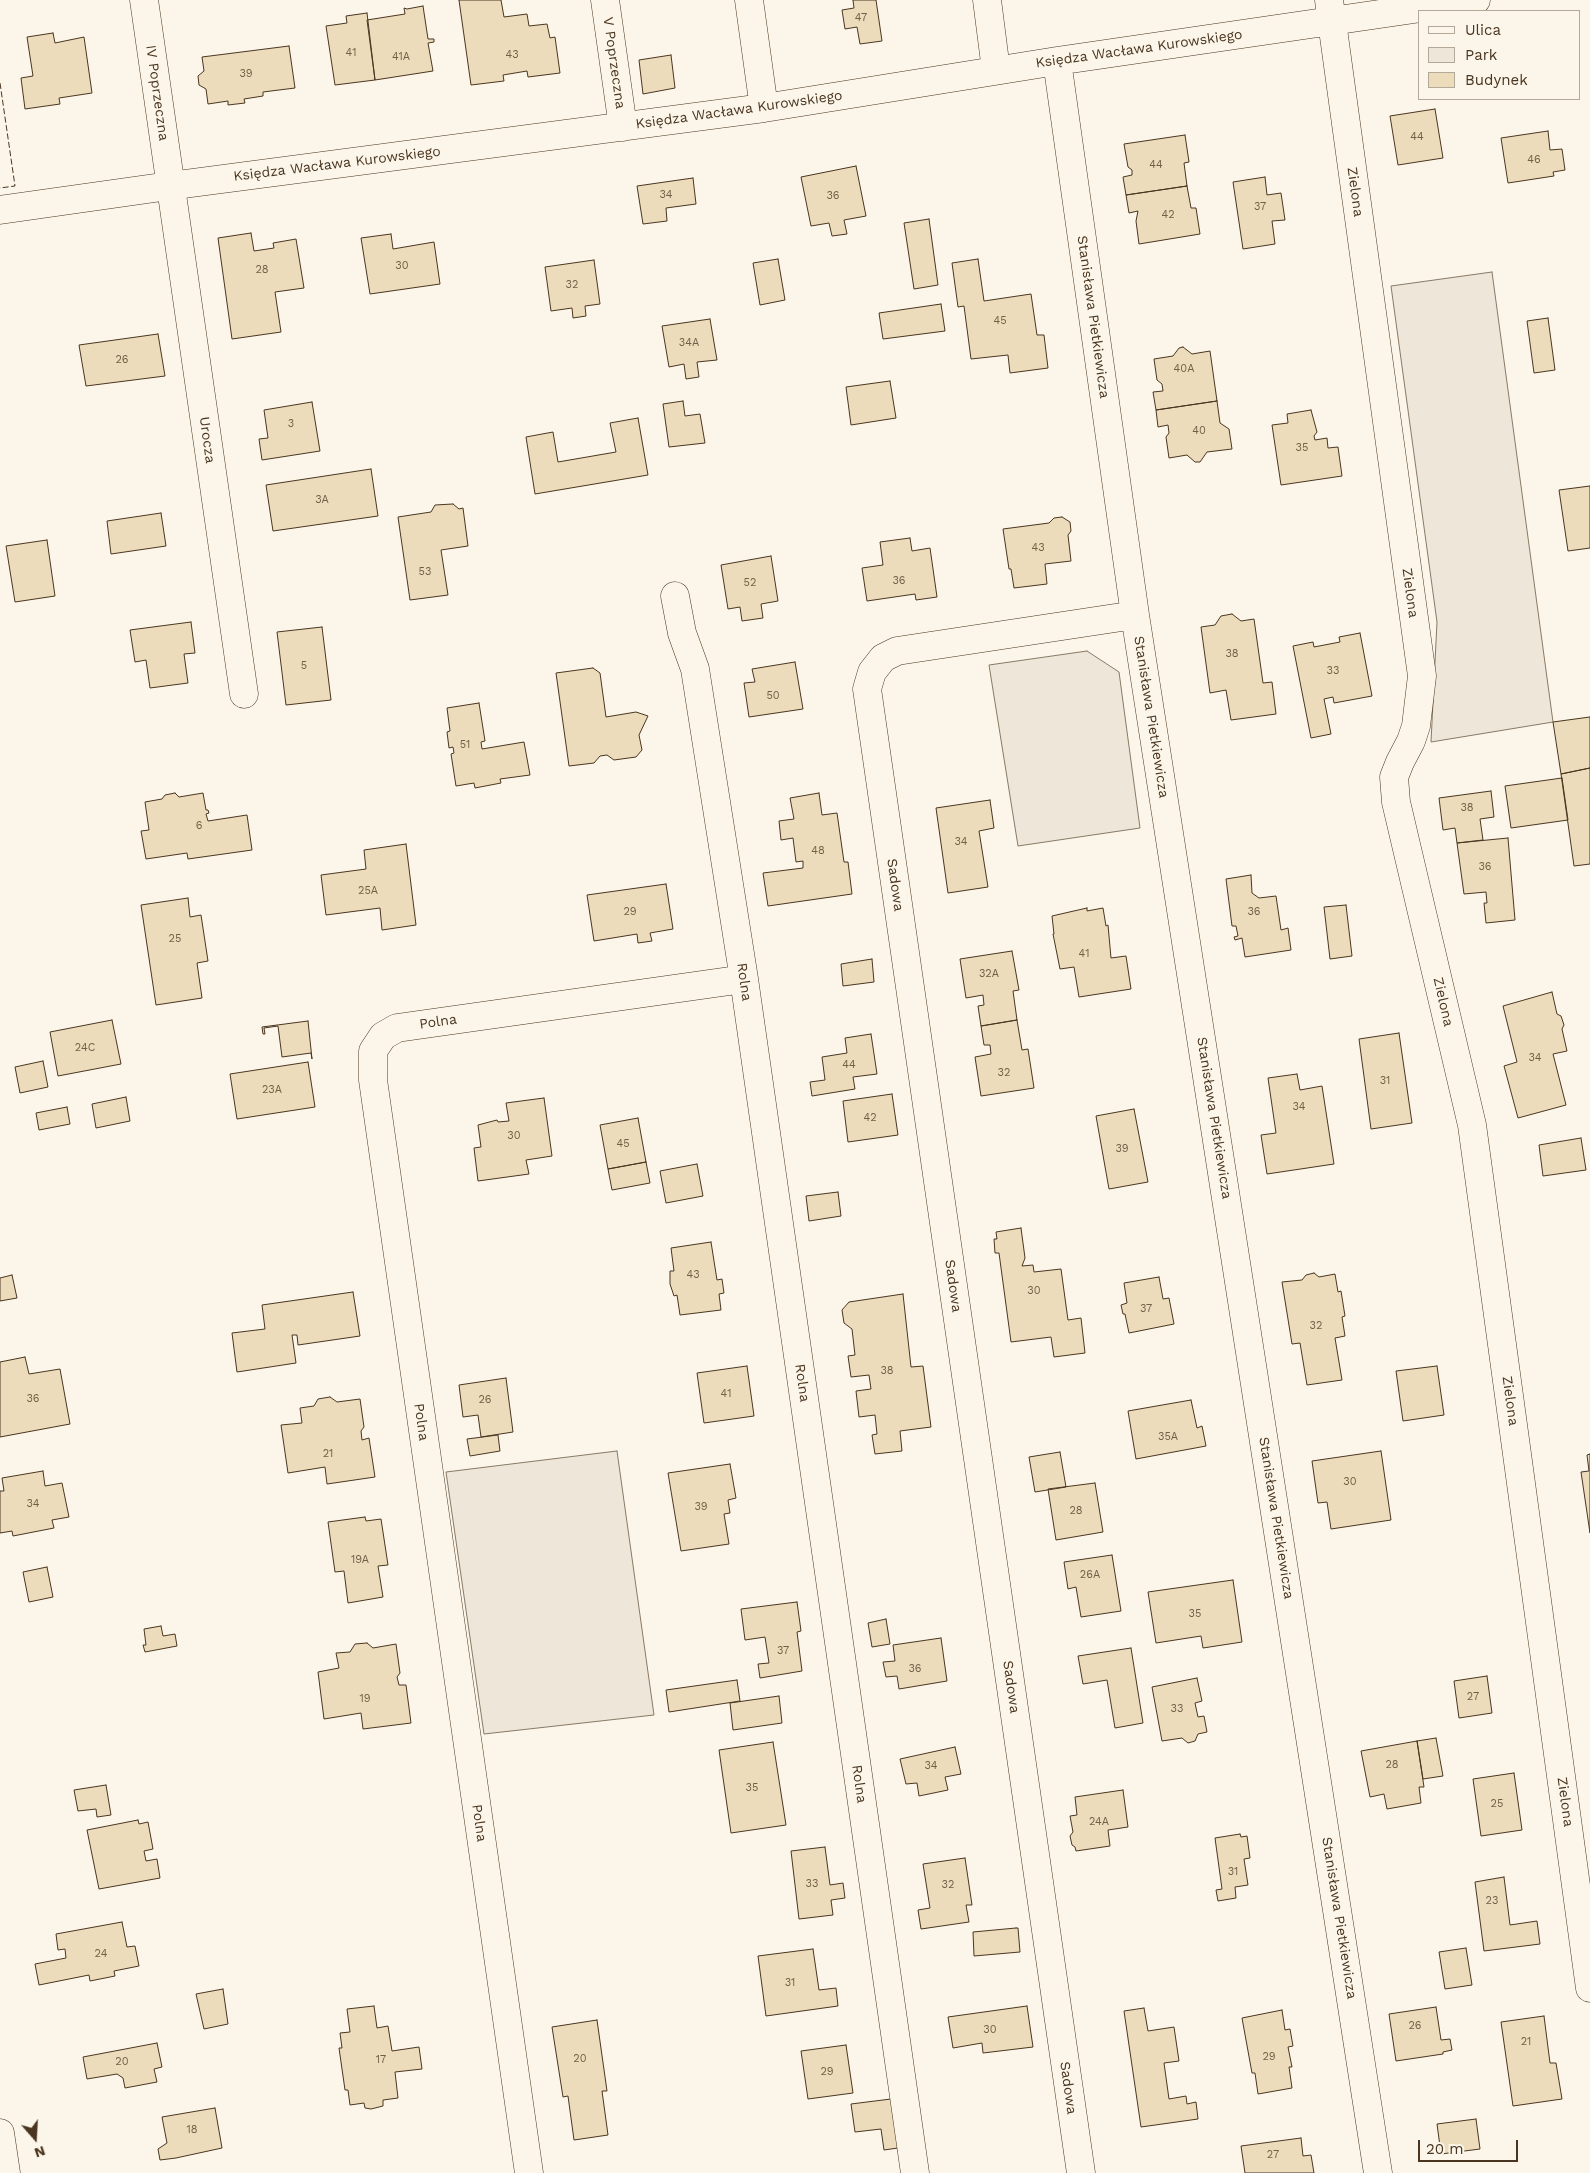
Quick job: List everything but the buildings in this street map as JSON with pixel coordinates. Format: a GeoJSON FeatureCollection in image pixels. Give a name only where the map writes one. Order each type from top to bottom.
{"type":"FeatureCollection","features":[{"type":"Feature","properties":{"kind":"street","name":"IV Poprzeczna"},"geometry":{"type":"LineString","coordinates":[[144,0],[169,186]]}},
{"type":"Feature","properties":{"kind":"street","name":"V Poprzeczna"},"geometry":{"type":"LineString","coordinates":[[605,0],[622,127]]}},
{"type":"Feature","properties":{"kind":"street"},"geometry":{"type":"LineString","coordinates":[[750,0],[764,108]]}},
{"type":"Feature","properties":{"kind":"street"},"geometry":{"type":"LineString","coordinates":[[987,0],[996,70]]}},
{"type":"Feature","properties":{"kind":"street","name":"Księdza Wacława Kurowskiego"},"geometry":{"type":"LineString","coordinates":[[0,210],[764,108],[1057,61],[1330,10],[1476,0]]}},
{"type":"Feature","properties":{"kind":"street","name":"Zielona"},"geometry":{"type":"LineString","coordinates":[[1330,10],[1422,676],[1416,726],[1394,777],[1396,802],[1472,1125],[1590,1988]]}},
{"type":"Feature","properties":{"kind":"street","name":"Stanisława Pietkiewicza"},"geometry":{"type":"LineString","coordinates":[[1057,61],[1135,615],[1378,2173]]}},
{"type":"Feature","properties":{"kind":"street","name":"Urocza"},"geometry":{"type":"LineString","coordinates":[[169,186],[244,694]]}},
{"type":"Feature","properties":{"kind":"street","name":"Rolna"},"geometry":{"type":"LineString","coordinates":[[675,596],[682,633],[695,669],[744,979],[915,2173]]}},
{"type":"Feature","properties":{"kind":"street","name":"Sadowa"},"geometry":{"type":"LineString","coordinates":[[1081,2173],[867,689],[872,672],[883,658],[897,650],[1135,615]]}},
{"type":"Feature","properties":{"kind":"street","name":"Polna"},"geometry":{"type":"LineString","coordinates":[[529,2173],[372,1080],[373,1051],[383,1036],[397,1028],[744,979]]}},
{"type":"Feature","properties":{"kind":"street"},"geometry":{"type":"LineString","coordinates":[[0,2133],[6,2173]]}},
{"type":"Feature","properties":{"kind":"green space"},"geometry":{"type":"Polygon","coordinates":[[[1492,272],[1553,722],[1431,742],[1437,622],[1391,286],[1492,272]]]}},
{"type":"Feature","properties":{"kind":"green space"},"geometry":{"type":"Polygon","coordinates":[[[1087,651],[1119,672],[1140,828],[1018,846],[989,665],[1087,651]]]}},
{"type":"Feature","properties":{"kind":"green space"},"geometry":{"type":"Polygon","coordinates":[[[617,1451],[654,1715],[484,1734],[446,1472],[617,1451]]]}},
{"type":"Feature","properties":{"kind":"fence"},"geometry":{"type":"LineString","coordinates":[[0,83],[15,186],[0,188]]}}]}
